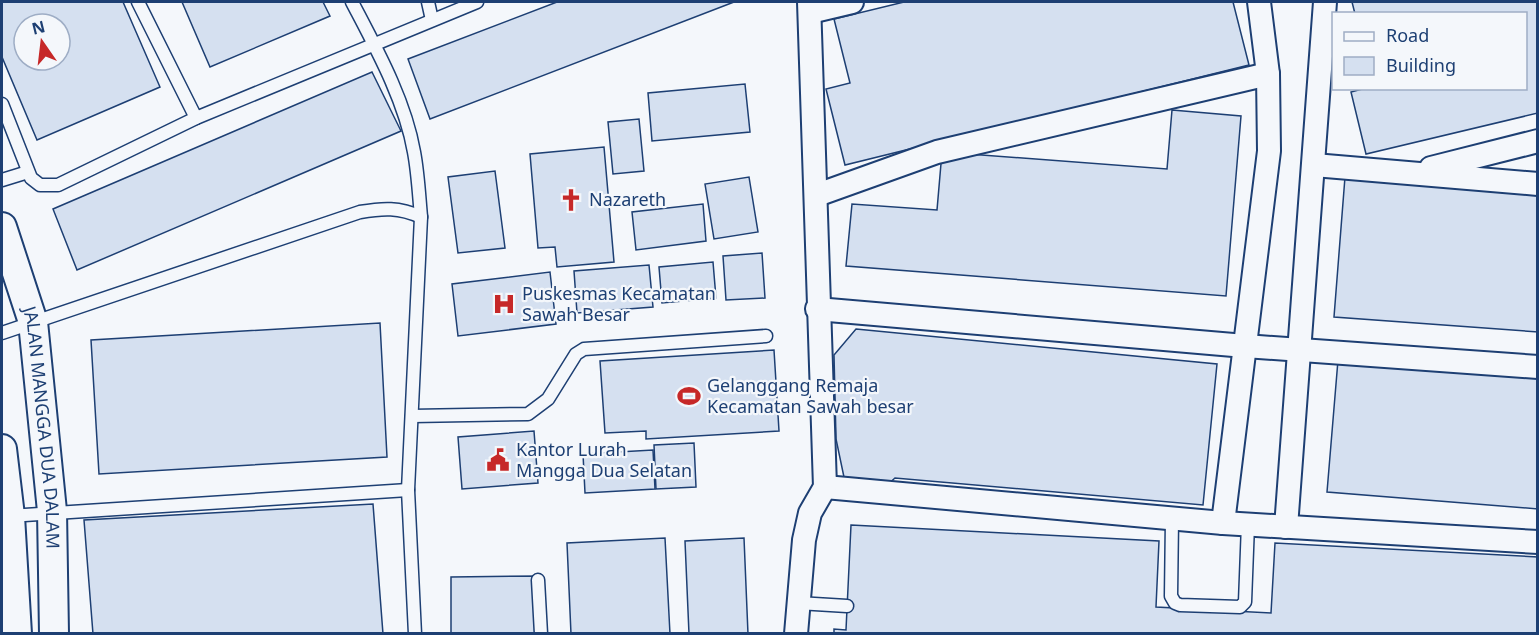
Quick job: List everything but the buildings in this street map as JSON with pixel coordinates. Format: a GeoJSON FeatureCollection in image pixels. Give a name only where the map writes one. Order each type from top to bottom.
{"type":"FeatureCollection","features":[{"type":"Feature","properties":{"kind":"street"},"geometry":{"type":"LineString","coordinates":[[796,633],[804,540],[810,513],[825,488],[817,309],[817,195],[810,7],[852,2]]}},
{"type":"Feature","properties":{"kind":"street"},"geometry":{"type":"LineString","coordinates":[[1224,523],[1269,151],[1268,75],[1259,2]]}},
{"type":"Feature","properties":{"kind":"street"},"geometry":{"type":"LineString","coordinates":[[1286,527],[1325,2]]}},
{"type":"Feature","properties":{"kind":"street"},"geometry":{"type":"LineString","coordinates":[[817,195],[937,152],[1268,75]]}},
{"type":"Feature","properties":{"kind":"street"},"geometry":{"type":"LineString","coordinates":[[1415,172],[1538,141]]}},
{"type":"Feature","properties":{"kind":"street"},"geometry":{"type":"LineString","coordinates":[[1314,165],[1538,184]]}},
{"type":"Feature","properties":{"kind":"street","name":"JALAN MANGGA DUA DALAM"},"geometry":{"type":"LineString","coordinates":[[2,227],[33,322],[52,511],[54,633]]}},
{"type":"Feature","properties":{"kind":"street"},"geometry":{"type":"LineString","coordinates":[[817,309],[1245,346],[1538,367]]}},
{"type":"Feature","properties":{"kind":"street"},"geometry":{"type":"LineString","coordinates":[[2,449],[17,633]]}},
{"type":"Feature","properties":{"kind":"street"},"geometry":{"type":"LineString","coordinates":[[825,488],[1224,523],[1538,542]]}},
{"type":"Feature","properties":{"kind":"lane"},"geometry":{"type":"LineString","coordinates":[[138,2],[196,118]]}},
{"type":"Feature","properties":{"kind":"lane"},"geometry":{"type":"LineString","coordinates":[[352,2],[374,45],[406,121],[414,151],[420,217],[408,490],[415,633]]}},
{"type":"Feature","properties":{"kind":"lane"},"geometry":{"type":"LineString","coordinates":[[428,2],[432,20]]}},
{"type":"Feature","properties":{"kind":"lane"},"geometry":{"type":"LineString","coordinates":[[2,175],[17,170],[25,173],[40,185],[58,185],[196,118],[477,2]]}},
{"type":"Feature","properties":{"kind":"lane"},"geometry":{"type":"LineString","coordinates":[[2,104],[25,173],[21,180],[2,186]]}},
{"type":"Feature","properties":{"kind":"lane"},"geometry":{"type":"LineString","coordinates":[[2,180],[25,173]]}},
{"type":"Feature","properties":{"kind":"lane"},"geometry":{"type":"LineString","coordinates":[[2,333],[360,212],[384,207],[404,210],[420,217]]}},
{"type":"Feature","properties":{"kind":"lane"},"geometry":{"type":"LineString","coordinates":[[412,416],[528,414],[548,399],[576,354],[584,349],[766,336]]}},
{"type":"Feature","properties":{"kind":"lane"},"geometry":{"type":"LineString","coordinates":[[6,516],[52,511],[408,490]]}},
{"type":"Feature","properties":{"kind":"lane"},"geometry":{"type":"LineString","coordinates":[[1172,519],[1171,596],[1174,603],[1180,605],[1240,607],[1245,602],[1248,524]]}},
{"type":"Feature","properties":{"kind":"lane"},"geometry":{"type":"LineString","coordinates":[[538,580],[541,633]]}},
{"type":"Feature","properties":{"kind":"lane"},"geometry":{"type":"LineString","coordinates":[[798,603],[847,606]]}},
{"type":"Feature","properties":{"kind":"place","name":"Nazareth"},"geometry":{"type":"Point","coordinates":[571,200]}},
{"type":"Feature","properties":{"kind":"place","name":"Puskesmas Kecamatan Sawah Besar"},"geometry":{"type":"Point","coordinates":[504,304]}},
{"type":"Feature","properties":{"kind":"place","name":"Gelanggang Remaja Kecamatan Sawah besar"},"geometry":{"type":"Point","coordinates":[689,396]}},
{"type":"Feature","properties":{"kind":"place","name":"Kantor Lurah Mangga Dua Selatan"},"geometry":{"type":"Point","coordinates":[498,460]}}]}
